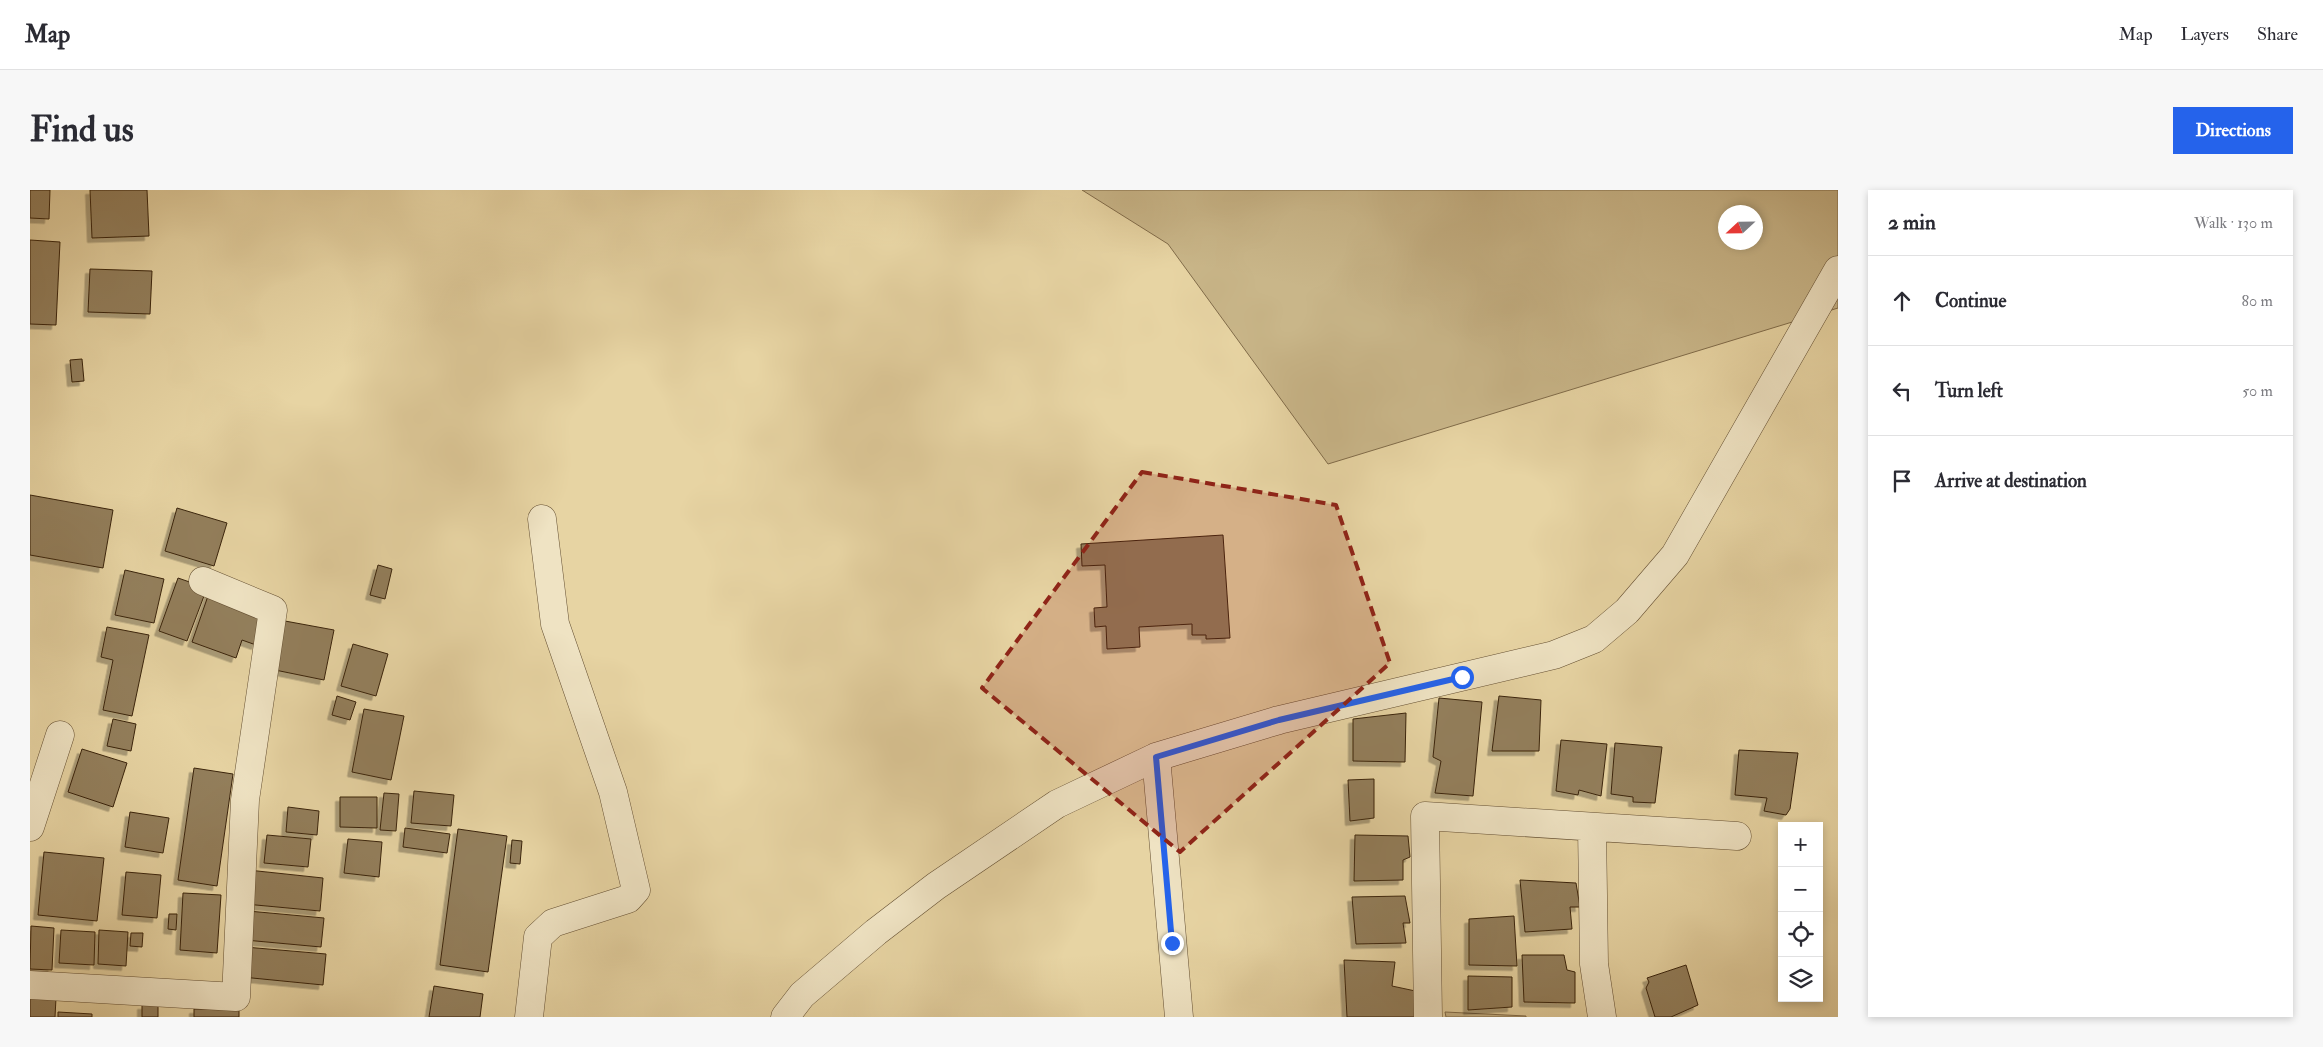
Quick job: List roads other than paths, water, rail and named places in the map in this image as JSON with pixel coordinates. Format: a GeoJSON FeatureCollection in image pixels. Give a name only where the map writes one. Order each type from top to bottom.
{"type":"FeatureCollection","features":[{"type":"Feature","properties":{"kind":"street"},"geometry":{"type":"LineString","coordinates":[[785,1017],[802,995],[839,961],[936,886],[1000,840],[1057,804],[1156,757],[1279,720],[1554,655],[1594,639],[1627,612],[1676,554],[1838,270]]}},
{"type":"Feature","properties":{"kind":"street"},"geometry":{"type":"LineString","coordinates":[[529,1017],[538,937],[553,923],[628,899],[636,890],[613,792],[556,624],[542,519]]}},
{"type":"Feature","properties":{"kind":"street"},"geometry":{"type":"LineString","coordinates":[[30,985],[236,997],[245,800],[273,610],[203,581]]}},
{"type":"Feature","properties":{"kind":"street"},"geometry":{"type":"LineString","coordinates":[[30,827],[60,735]]}},
{"type":"Feature","properties":{"kind":"street"},"geometry":{"type":"LineString","coordinates":[[1156,757],[1179,1017]]}},
{"type":"Feature","properties":{"kind":"street"},"geometry":{"type":"LineString","coordinates":[[1428,1017],[1425,816],[1737,836]]}},
{"type":"Feature","properties":{"kind":"street"},"geometry":{"type":"LineString","coordinates":[[1592,826],[1594,964],[1602,1017]]}}]}
